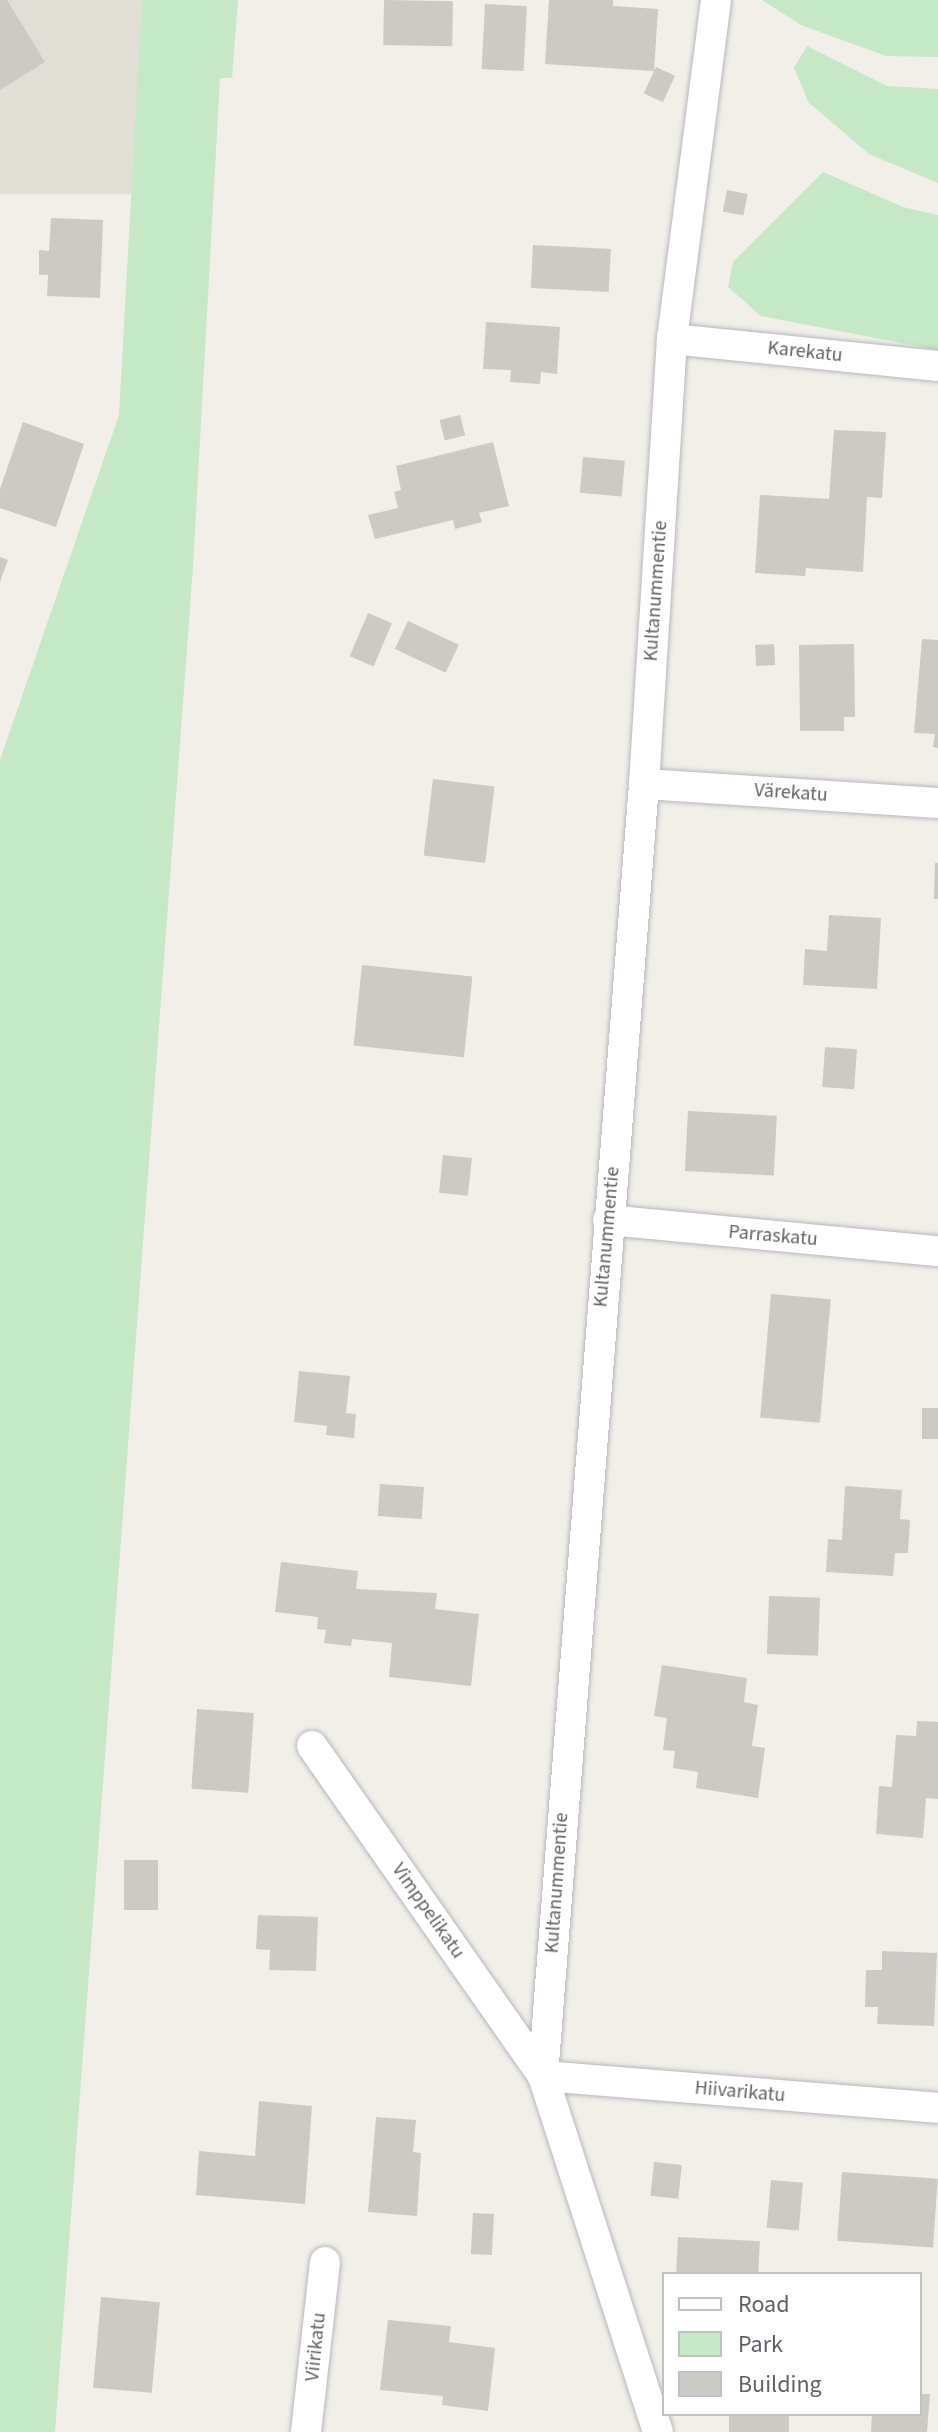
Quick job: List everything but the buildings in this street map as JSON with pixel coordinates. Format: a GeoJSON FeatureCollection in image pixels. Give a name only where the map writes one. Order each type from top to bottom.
{"type":"FeatureCollection","features":[{"type":"Feature","properties":{"kind":"street","name":"Kultanummentie"},"geometry":{"type":"LineString","coordinates":[[658,2432],[543,2076],[644,784],[672,339],[715,13]]}},
{"type":"Feature","properties":{"kind":"street","name":"Karekatu"},"geometry":{"type":"LineString","coordinates":[[672,339],[938,366]]}},
{"type":"Feature","properties":{"kind":"street","name":"Värekatu"},"geometry":{"type":"LineString","coordinates":[[644,784],[938,803]]}},
{"type":"Feature","properties":{"kind":"street","name":"Parraskatu"},"geometry":{"type":"LineString","coordinates":[[608,1220],[938,1251]]}},
{"type":"Feature","properties":{"kind":"street","name":"Vimppelikatu"},"geometry":{"type":"LineString","coordinates":[[312,1746],[543,2076]]}},
{"type":"Feature","properties":{"kind":"street","name":"Hiivarikatu"},"geometry":{"type":"LineString","coordinates":[[543,2076],[938,2108]]}},
{"type":"Feature","properties":{"kind":"street","name":"Viirikatu"},"geometry":{"type":"LineString","coordinates":[[306,2432],[325,2262]]}},
{"type":"Feature","properties":{"kind":"shaded area"},"geometry":{"type":"Polygon","coordinates":[[[0,0],[142,0],[142,194],[0,194],[0,0]]]}},
{"type":"Feature","properties":{"kind":"green space"},"geometry":{"type":"Polygon","coordinates":[[[142,0],[238,0],[232,78],[220,78],[193,567],[55,2432],[0,2432],[0,760],[119,415],[142,0]]]}},
{"type":"Feature","properties":{"kind":"green space"},"geometry":{"type":"Polygon","coordinates":[[[762,0],[938,0],[938,57],[886,56],[801,25],[762,0]]]}},
{"type":"Feature","properties":{"kind":"green space"},"geometry":{"type":"Polygon","coordinates":[[[807,46],[887,86],[938,89],[938,183],[869,154],[809,103],[794,68],[807,46]]]}},
{"type":"Feature","properties":{"kind":"green space"},"geometry":{"type":"Polygon","coordinates":[[[823,172],[903,207],[938,215],[938,350],[761,316],[728,287],[733,262],[823,172]]]}}]}
